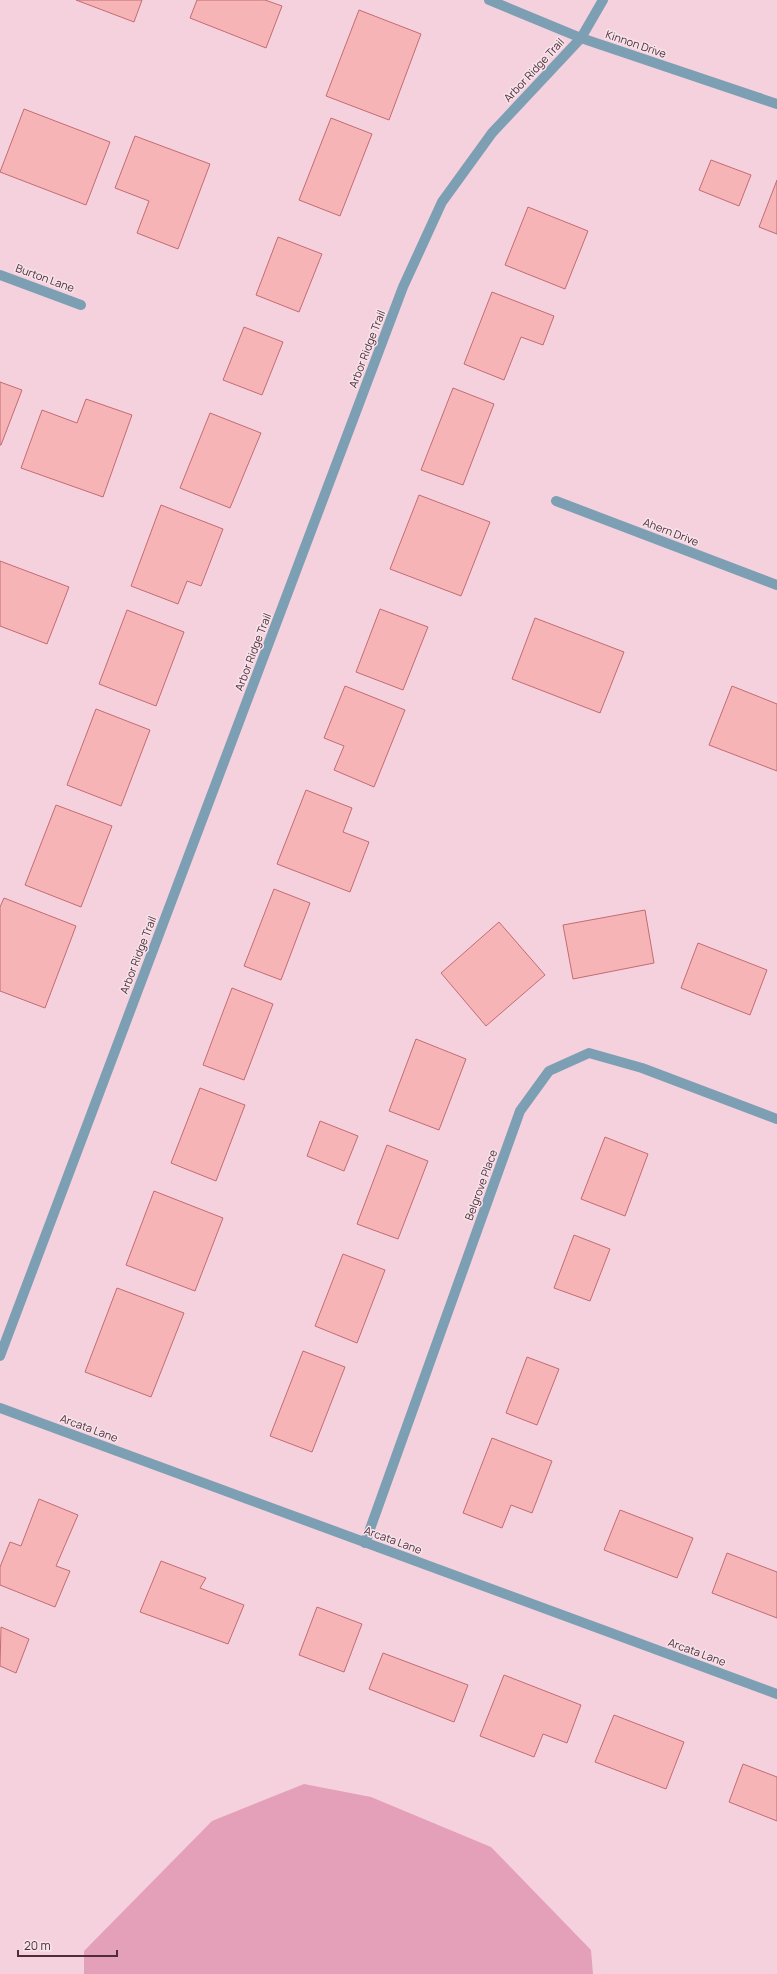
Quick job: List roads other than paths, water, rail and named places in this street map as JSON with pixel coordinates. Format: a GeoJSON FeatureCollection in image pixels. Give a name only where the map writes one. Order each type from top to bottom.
{"type":"FeatureCollection","features":[{"type":"Feature","properties":{"kind":"street","name":"Kinnon Drive"},"geometry":{"type":"LineString","coordinates":[[489,0],[581,38],[777,104]]}},
{"type":"Feature","properties":{"kind":"street","name":"Arbor Ridge Trail"},"geometry":{"type":"LineString","coordinates":[[0,1356],[404,287],[442,202],[492,132],[581,38],[603,0]]}},
{"type":"Feature","properties":{"kind":"street","name":"Burton Lane"},"geometry":{"type":"LineString","coordinates":[[0,275],[81,305]]}},
{"type":"Feature","properties":{"kind":"street","name":"Ahern Drive"},"geometry":{"type":"LineString","coordinates":[[556,501],[777,585]]}},
{"type":"Feature","properties":{"kind":"street","name":"Belgrove Place"},"geometry":{"type":"LineString","coordinates":[[365,1543],[520,1111],[549,1071],[590,1053],[642,1068],[777,1119]]}},
{"type":"Feature","properties":{"kind":"street","name":"Arcata Lane"},"geometry":{"type":"LineString","coordinates":[[0,1408],[777,1694]]}}]}
